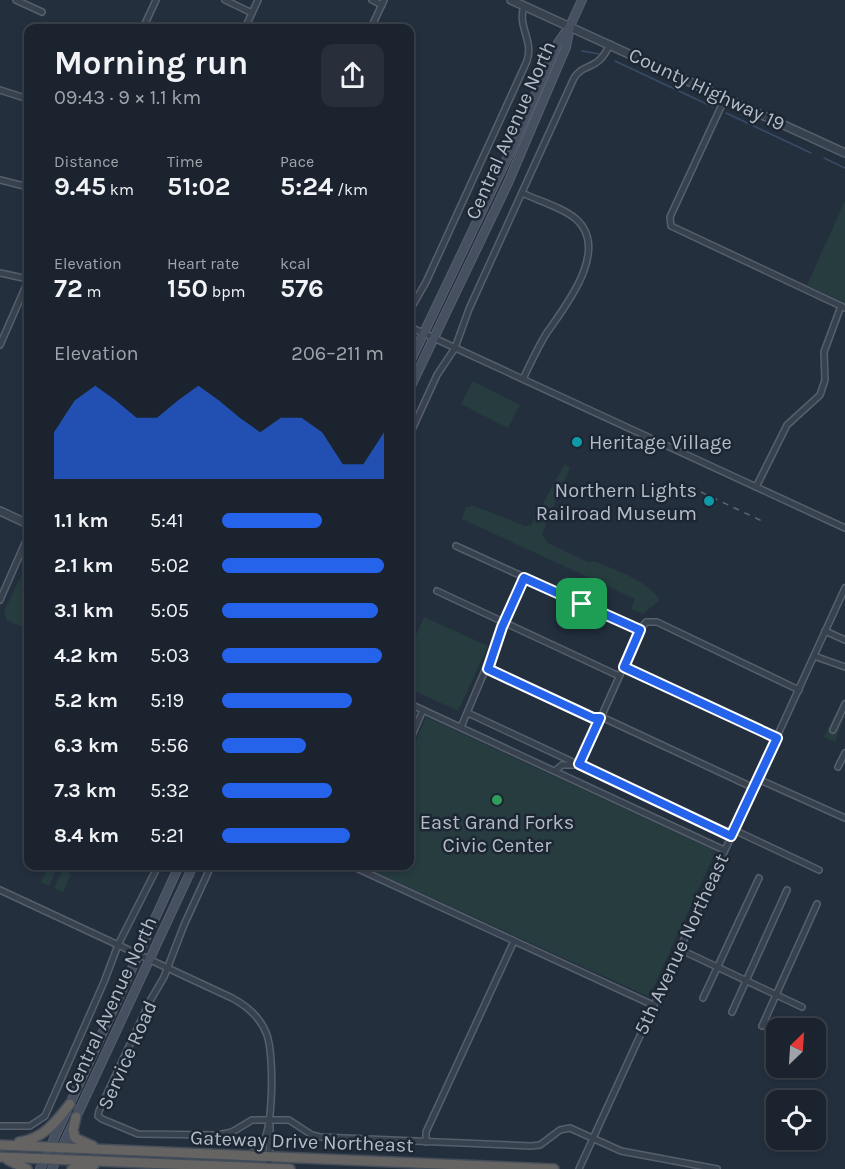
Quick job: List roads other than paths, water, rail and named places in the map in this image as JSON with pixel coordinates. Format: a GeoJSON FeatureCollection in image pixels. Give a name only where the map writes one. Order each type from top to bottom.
{"type":"FeatureCollection","features":[{"type":"Feature","properties":{"kind":"highway"},"geometry":{"type":"LineString","coordinates":[[0,1144],[26,1141],[40,1135],[70,1104]]}},
{"type":"Feature","properties":{"kind":"highway"},"geometry":{"type":"LineString","coordinates":[[76,1117],[74,1135],[78,1142],[119,1151]]}},
{"type":"Feature","properties":{"kind":"highway","name":"Gateway Drive Northeast"},"geometry":{"type":"LineString","coordinates":[[0,1144],[62,1149],[554,1169]]}},
{"type":"Feature","properties":{"kind":"highway"},"geometry":{"type":"LineString","coordinates":[[0,1158],[27,1169]]}},
{"type":"Feature","properties":{"kind":"highway","name":"Gateway Drive Northeast"},"geometry":{"type":"LineString","coordinates":[[0,1158],[290,1169]]}},
{"type":"Feature","properties":{"kind":"highway"},"geometry":{"type":"LineString","coordinates":[[72,1169],[116,1162]]}},
{"type":"Feature","properties":{"kind":"main road"},"geometry":{"type":"LineString","coordinates":[[570,26],[582,0]]}},
{"type":"Feature","properties":{"kind":"main road","name":"Central Avenue North"},"geometry":{"type":"LineString","coordinates":[[414,352],[511,150],[558,43],[570,26]]}},
{"type":"Feature","properties":{"kind":"main road","name":"Central Avenue North"},"geometry":{"type":"LineString","coordinates":[[414,379],[508,183],[566,47],[570,26]]}},
{"type":"Feature","properties":{"kind":"main road","name":"Central Avenue North"},"geometry":{"type":"LineString","coordinates":[[40,1169],[137,953],[177,870]]}},
{"type":"Feature","properties":{"kind":"main road","name":"Central Avenue North"},"geometry":{"type":"LineString","coordinates":[[52,1169],[191,870]]}},
{"type":"Feature","properties":{"kind":"street"},"geometry":{"type":"LineString","coordinates":[[16,0],[42,12]]}},
{"type":"Feature","properties":{"kind":"street"},"geometry":{"type":"LineString","coordinates":[[144,24],[156,0]]}},
{"type":"Feature","properties":{"kind":"street"},"geometry":{"type":"LineString","coordinates":[[225,0],[252,13]]}},
{"type":"Feature","properties":{"kind":"street"},"geometry":{"type":"LineString","coordinates":[[247,24],[258,0]]}},
{"type":"Feature","properties":{"kind":"street"},"geometry":{"type":"LineString","coordinates":[[372,0],[383,2],[373,24]]}},
{"type":"Feature","properties":{"kind":"street","name":"County Highway 19"},"geometry":{"type":"LineString","coordinates":[[511,0],[845,153]]}},
{"type":"Feature","properties":{"kind":"street"},"geometry":{"type":"LineString","coordinates":[[414,303],[426,282],[527,61],[531,46],[521,18],[524,6]]}},
{"type":"Feature","properties":{"kind":"street"},"geometry":{"type":"LineString","coordinates":[[414,425],[437,375],[455,348],[469,309],[573,78],[577,73],[601,61],[610,44]]}},
{"type":"Feature","properties":{"kind":"street"},"geometry":{"type":"LineString","coordinates":[[0,90],[24,98]]}},
{"type":"Feature","properties":{"kind":"street"},"geometry":{"type":"LineString","coordinates":[[725,98],[670,217],[671,226],[843,307],[826,342],[825,380],[820,395],[787,425],[756,487]]}},
{"type":"Feature","properties":{"kind":"street"},"geometry":{"type":"LineString","coordinates":[[0,180],[24,186]]}},
{"type":"Feature","properties":{"kind":"street"},"geometry":{"type":"LineString","coordinates":[[522,193],[576,219],[585,232],[589,247],[578,287],[539,347],[523,379]]}},
{"type":"Feature","properties":{"kind":"street"},"geometry":{"type":"LineString","coordinates":[[0,273],[24,279]]}},
{"type":"Feature","properties":{"kind":"street"},"geometry":{"type":"LineString","coordinates":[[0,345],[24,289]]}},
{"type":"Feature","properties":{"kind":"street"},"geometry":{"type":"LineString","coordinates":[[414,329],[845,528]]}},
{"type":"Feature","properties":{"kind":"street"},"geometry":{"type":"LineString","coordinates":[[0,511],[24,522]]}},
{"type":"Feature","properties":{"kind":"street"},"geometry":{"type":"LineString","coordinates":[[0,600],[24,545]]}},
{"type":"Feature","properties":{"kind":"street"},"geometry":{"type":"LineString","coordinates":[[456,546],[640,630]]}},
{"type":"Feature","properties":{"kind":"street"},"geometry":{"type":"LineString","coordinates":[[461,727],[488,669],[504,623],[524,578]]}},
{"type":"Feature","properties":{"kind":"street","name":"5th Avenue Northeast"},"geometry":{"type":"LineString","coordinates":[[579,1169],[845,588]]}},
{"type":"Feature","properties":{"kind":"street"},"geometry":{"type":"LineString","coordinates":[[437,591],[619,676]]}},
{"type":"Feature","properties":{"kind":"street"},"geometry":{"type":"LineString","coordinates":[[579,764],[640,630],[646,622],[657,622],[799,690]]}},
{"type":"Feature","properties":{"kind":"street"},"geometry":{"type":"LineString","coordinates":[[825,631],[845,640]]}},
{"type":"Feature","properties":{"kind":"street"},"geometry":{"type":"LineString","coordinates":[[814,656],[845,667]]}},
{"type":"Feature","properties":{"kind":"street"},"geometry":{"type":"LineString","coordinates":[[624,667],[777,738]]}},
{"type":"Feature","properties":{"kind":"street"},"geometry":{"type":"LineString","coordinates":[[488,669],[593,718],[606,719],[753,788]]}},
{"type":"Feature","properties":{"kind":"street"},"geometry":{"type":"LineString","coordinates":[[833,730],[845,704]]}},
{"type":"Feature","properties":{"kind":"street"},"geometry":{"type":"LineString","coordinates":[[414,706],[724,850]]}},
{"type":"Feature","properties":{"kind":"street"},"geometry":{"type":"LineString","coordinates":[[414,731],[423,710]]}},
{"type":"Feature","properties":{"kind":"street"},"geometry":{"type":"LineString","coordinates":[[468,713],[819,870]]}},
{"type":"Feature","properties":{"kind":"street"},"geometry":{"type":"LineString","coordinates":[[838,767],[845,753]]}},
{"type":"Feature","properties":{"kind":"street"},"geometry":{"type":"LineString","coordinates":[[556,770],[565,764],[579,764]]}},
{"type":"Feature","properties":{"kind":"street"},"geometry":{"type":"LineString","coordinates":[[758,778],[845,819]]}},
{"type":"Feature","properties":{"kind":"street"},"geometry":{"type":"LineString","coordinates":[[0,1126],[30,1126],[45,1116],[118,945],[156,870]]}},
{"type":"Feature","properties":{"kind":"street","name":"Service Road"},"geometry":{"type":"LineString","coordinates":[[209,870],[183,925],[168,968],[150,1001],[98,1116],[138,1134],[218,1135],[232,1132],[252,1120],[269,1119],[296,1122],[306,1132],[320,1137],[531,1146],[548,1140],[560,1130],[570,1128],[621,1151],[717,1169]]}},
{"type":"Feature","properties":{"kind":"street"},"geometry":{"type":"LineString","coordinates":[[361,870],[653,1005]]}},
{"type":"Feature","properties":{"kind":"street"},"geometry":{"type":"LineString","coordinates":[[703,998],[759,878]]}},
{"type":"Feature","properties":{"kind":"street"},"geometry":{"type":"LineString","coordinates":[[0,890],[232,998],[253,1013],[267,1035],[272,1062],[269,1168]]}},
{"type":"Feature","properties":{"kind":"street"},"geometry":{"type":"LineString","coordinates":[[732,1011],[787,890]]}},
{"type":"Feature","properties":{"kind":"street"},"geometry":{"type":"LineString","coordinates":[[762,1026],[817,904]]}},
{"type":"Feature","properties":{"kind":"street"},"geometry":{"type":"LineString","coordinates":[[426,1142],[426,1132],[514,941]]}},
{"type":"Feature","properties":{"kind":"street"},"geometry":{"type":"LineString","coordinates":[[679,949],[802,1007]]}},
{"type":"Feature","properties":{"kind":"street"},"geometry":{"type":"LineString","coordinates":[[242,1157],[261,1147],[269,1119]]}},
{"type":"Feature","properties":{"kind":"waterway"},"geometry":{"type":"LineString","coordinates":[[582,51],[599,54]]}},
{"type":"Feature","properties":{"kind":"waterway"},"geometry":{"type":"LineString","coordinates":[[615,61],[713,107]]}},
{"type":"Feature","properties":{"kind":"waterway"},"geometry":{"type":"LineString","coordinates":[[726,113],[811,153]]}},
{"type":"Feature","properties":{"kind":"waterway"},"geometry":{"type":"LineString","coordinates":[[824,158],[845,168]]}},
{"type":"Feature","properties":{"kind":"railway"},"geometry":{"type":"LineString","coordinates":[[701,492],[762,521]]}},
{"type":"Feature","properties":{"kind":"place","name":"Heritage Village"},"geometry":{"type":"Point","coordinates":[577,442]}},
{"type":"Feature","properties":{"kind":"place","name":"Northern Lights Railroad Museum"},"geometry":{"type":"Point","coordinates":[709,501]}},
{"type":"Feature","properties":{"kind":"place","name":"East Grand Forks Civic Center"},"geometry":{"type":"Point","coordinates":[497,800]}}]}
